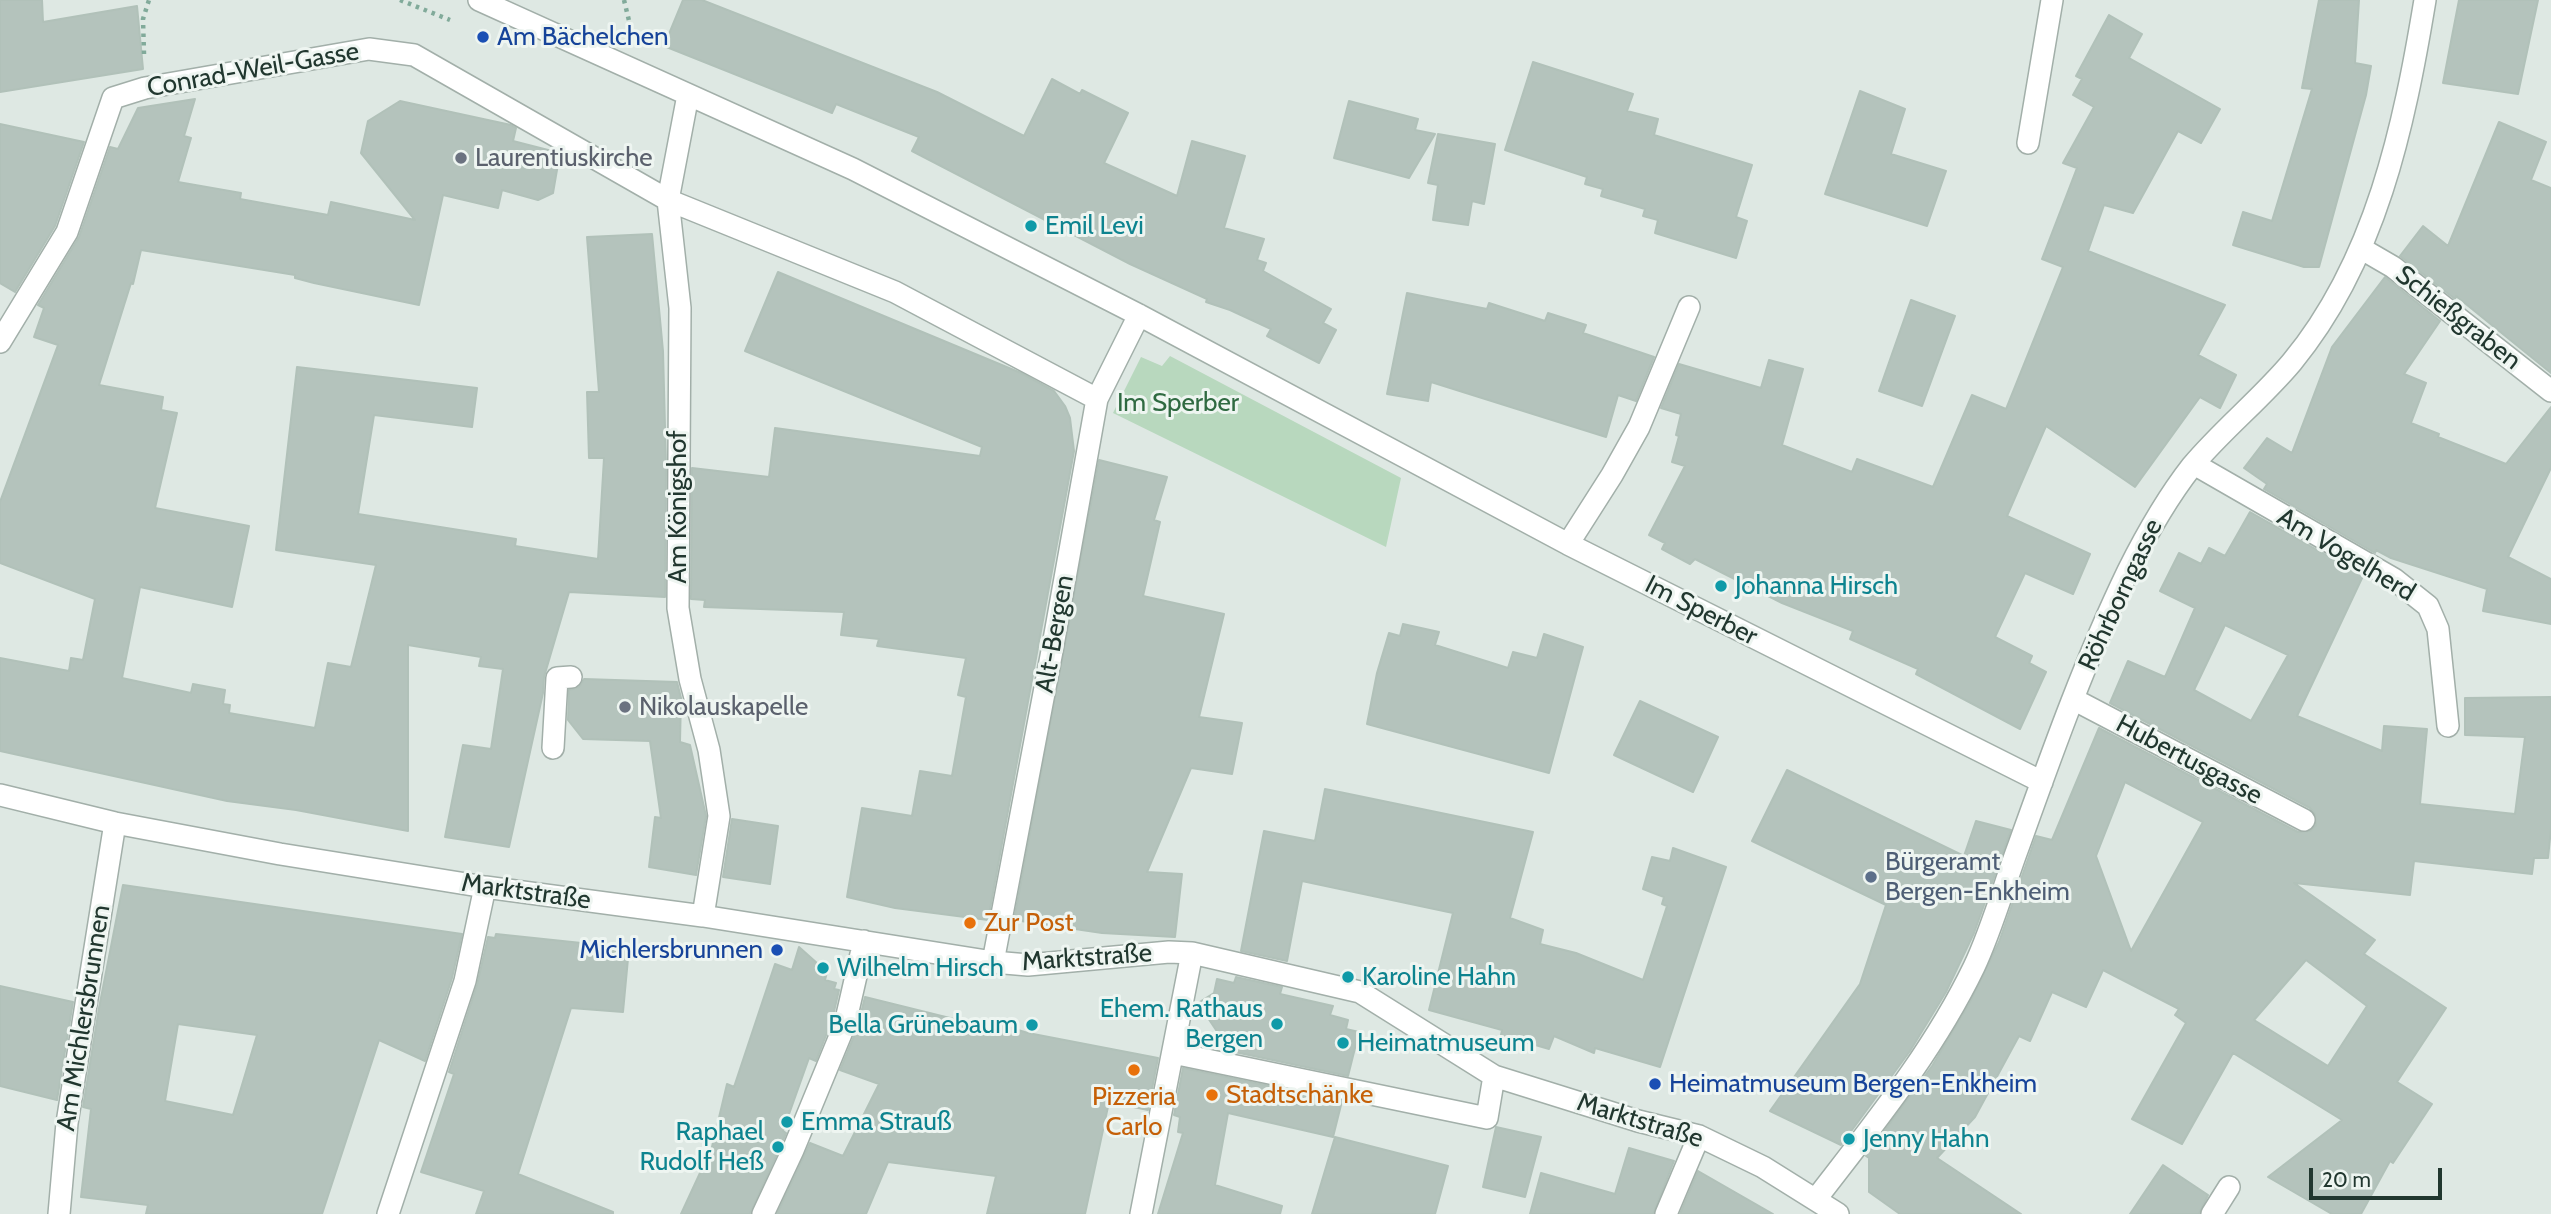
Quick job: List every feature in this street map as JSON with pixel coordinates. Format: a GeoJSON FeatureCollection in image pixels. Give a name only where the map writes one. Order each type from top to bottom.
{"type":"FeatureCollection","features":[{"type":"Feature","properties":{"kind":"street","name":"Im Sperber"},"geometry":{"type":"LineString","coordinates":[[479,0],[853,169],[1139,315],[1568,544],[2042,782]]}},
{"type":"Feature","properties":{"kind":"street"},"geometry":{"type":"LineString","coordinates":[[2028,143],[2052,0]]}},
{"type":"Feature","properties":{"kind":"street","name":"Röhrborngasse"},"geometry":{"type":"LineString","coordinates":[[1816,1199],[1928,1051],[1975,966],[2073,699],[2128,571],[2166,502],[2194,464],[2291,363],[2328,313],[2362,249],[2383,189],[2412,78],[2425,0]]}},
{"type":"Feature","properties":{"kind":"street","name":"Conrad-Weil-Gasse"},"geometry":{"type":"LineString","coordinates":[[0,342],[67,232],[113,98],[145,88],[369,49],[415,55],[667,200]]}},
{"type":"Feature","properties":{"kind":"street","name":"Am Königshof"},"geometry":{"type":"LineString","coordinates":[[688,95],[667,200],[680,308],[678,608],[690,679],[709,750],[719,816],[703,916]]}},
{"type":"Feature","properties":{"kind":"street"},"geometry":{"type":"LineString","coordinates":[[667,200],[895,292],[1097,398]]}},
{"type":"Feature","properties":{"kind":"street","name":"Schießgraben"},"geometry":{"type":"LineString","coordinates":[[2362,249],[2393,267],[2551,391]]}},
{"type":"Feature","properties":{"kind":"street"},"geometry":{"type":"LineString","coordinates":[[1568,544],[1639,427],[1689,307]]}},
{"type":"Feature","properties":{"kind":"street","name":"Alt-Bergen"},"geometry":{"type":"LineString","coordinates":[[993,962],[1097,398],[1139,315]]}},
{"type":"Feature","properties":{"kind":"street","name":"Am Vogelherd"},"geometry":{"type":"LineString","coordinates":[[2194,464],[2394,579],[2428,606],[2438,629],[2448,726]]}},
{"type":"Feature","properties":{"kind":"street"},"geometry":{"type":"LineString","coordinates":[[553,748],[557,678],[571,677]]}},
{"type":"Feature","properties":{"kind":"street","name":"Hubertusgasse"},"geometry":{"type":"LineString","coordinates":[[2073,699],[2304,820]]}},
{"type":"Feature","properties":{"kind":"street","name":"Marktstraße"},"geometry":{"type":"LineString","coordinates":[[0,795],[115,823],[280,853],[485,887],[703,916],[993,962],[1028,965],[1169,952],[1192,953],[1360,992],[1494,1076],[1638,1121],[1699,1136],[1763,1167],[1838,1214]]}},
{"type":"Feature","properties":{"kind":"street","name":"Am Michlersbrunnen"},"geometry":{"type":"LineString","coordinates":[[59,1214],[67,1123],[115,823]]}},
{"type":"Feature","properties":{"kind":"street"},"geometry":{"type":"LineString","coordinates":[[388,1214],[465,981],[485,887]]}},
{"type":"Feature","properties":{"kind":"street"},"geometry":{"type":"LineString","coordinates":[[763,1214],[793,1150],[845,1024],[864,941]]}},
{"type":"Feature","properties":{"kind":"street"},"geometry":{"type":"LineString","coordinates":[[1141,1214],[1192,953]]}},
{"type":"Feature","properties":{"kind":"street"},"geometry":{"type":"LineString","coordinates":[[1173,1053],[1487,1118],[1494,1076]]}},
{"type":"Feature","properties":{"kind":"street"},"geometry":{"type":"LineString","coordinates":[[1665,1214],[1699,1136]]}},
{"type":"Feature","properties":{"kind":"street"},"geometry":{"type":"LineString","coordinates":[[2212,1214],[2229,1187]]}},
{"type":"Feature","properties":{"kind":"path"},"geometry":{"type":"LineString","coordinates":[[145,88],[143,19],[149,0]]}},
{"type":"Feature","properties":{"kind":"green space","name":"Im Sperber"},"geometry":{"type":"Polygon","coordinates":[[[1170,356],[1401,478],[1386,547],[1113,413],[1141,357],[1162,366],[1170,356]]]}},
{"type":"Feature","properties":{"kind":"building"},"geometry":{"type":"Polygon","coordinates":[[[0,0],[42,0],[43,22],[137,6],[143,69],[0,92],[0,0]]]}},
{"type":"Feature","properties":{"kind":"building"},"geometry":{"type":"Polygon","coordinates":[[[683,0],[702,0],[937,92],[1024,136],[1052,79],[1080,94],[1082,90],[1128,113],[1104,163],[1177,196],[1192,141],[1245,156],[1224,228],[1264,239],[1257,260],[1266,263],[1263,271],[1331,309],[1323,323],[1336,330],[1319,363],[1267,336],[1271,329],[1206,302],[1207,299],[1130,264],[912,151],[919,137],[836,104],[832,113],[664,46],[683,0]]]}},
{"type":"Feature","properties":{"kind":"building"},"geometry":{"type":"Polygon","coordinates":[[[2319,0],[2359,0],[2355,63],[2371,66],[2366,95],[2319,267],[2304,267],[2233,245],[2243,212],[2272,221],[2312,89],[2302,88],[2319,0]]]}},
{"type":"Feature","properties":{"kind":"building"},"geometry":{"type":"Polygon","coordinates":[[[2459,0],[2538,0],[2518,94],[2443,83],[2459,0]]]}},
{"type":"Feature","properties":{"kind":"building"},"geometry":{"type":"Polygon","coordinates":[[[2109,15],[2142,34],[2129,58],[2220,109],[2201,143],[2178,131],[2133,213],[2104,205],[2088,251],[2225,305],[2198,355],[2236,375],[2220,408],[2200,397],[2135,487],[2046,426],[2007,516],[2090,554],[2073,594],[2025,573],[1995,637],[2032,656],[2029,663],[2046,672],[2020,729],[1916,674],[1918,669],[1850,639],[1853,631],[1782,603],[1695,559],[1690,564],[1662,549],[1665,543],[1649,535],[1685,466],[1672,462],[1681,414],[1661,408],[1679,364],[1761,388],[1769,360],[1803,369],[1782,445],[1852,472],[1857,459],[1933,487],[1972,395],[2006,409],[2063,267],[2042,259],[2077,168],[2063,163],[2094,107],[2073,95],[2082,79],[2076,76],[2109,15]]]}},
{"type":"Feature","properties":{"kind":"building"},"geometry":{"type":"Polygon","coordinates":[[[1533,62],[1633,94],[1627,111],[1658,119],[1654,135],[1752,165],[1736,217],[1747,221],[1736,258],[1655,233],[1658,220],[1643,216],[1645,209],[1601,196],[1603,189],[1585,184],[1587,177],[1505,150],[1533,62]]]}},
{"type":"Feature","properties":{"kind":"building"},"geometry":{"type":"Polygon","coordinates":[[[1860,91],[1905,109],[1891,154],[1946,171],[1927,226],[1825,194],[1860,91]]]}},
{"type":"Feature","properties":{"kind":"building"},"geometry":{"type":"Polygon","coordinates":[[[195,99],[184,136],[191,138],[178,182],[241,193],[240,199],[328,215],[331,202],[415,220],[361,153],[368,121],[400,101],[511,125],[516,128],[513,141],[552,151],[558,164],[553,193],[538,200],[502,190],[498,208],[443,195],[419,305],[314,283],[295,278],[295,275],[141,250],[133,284],[131,283],[99,385],[163,397],[161,410],[177,413],[155,508],[249,526],[232,607],[140,587],[122,678],[191,693],[193,684],[225,690],[223,704],[230,705],[229,713],[315,728],[328,663],[351,667],[376,565],[276,550],[297,367],[477,388],[472,427],[374,415],[358,514],[516,539],[515,546],[598,559],[604,458],[589,458],[587,392],[599,392],[587,237],[652,234],[663,351],[665,597],[569,592],[544,677],[543,693],[509,847],[445,837],[463,745],[491,749],[503,669],[479,666],[481,657],[408,645],[408,831],[296,810],[227,801],[0,751],[0,658],[69,671],[71,658],[83,660],[95,599],[0,563],[0,502],[58,345],[34,337],[44,308],[38,305],[79,237],[110,147],[118,149],[138,108],[195,99]]]}},
{"type":"Feature","properties":{"kind":"building"},"geometry":{"type":"Polygon","coordinates":[[[1349,101],[1418,119],[1415,130],[1435,134],[1409,178],[1334,158],[1349,101]]]}},
{"type":"Feature","properties":{"kind":"building"},"geometry":{"type":"Polygon","coordinates":[[[2499,122],[2546,142],[2531,180],[2551,188],[2551,373],[2456,296],[2455,299],[2400,256],[2423,226],[2448,246],[2499,122]]]}},
{"type":"Feature","properties":{"kind":"building"},"geometry":{"type":"Polygon","coordinates":[[[0,124],[84,142],[55,226],[15,292],[0,283],[0,124]]]}},
{"type":"Feature","properties":{"kind":"building"},"geometry":{"type":"Polygon","coordinates":[[[1438,134],[1495,144],[1484,204],[1472,201],[1468,225],[1433,220],[1438,185],[1428,183],[1438,134]]]}},
{"type":"Feature","properties":{"kind":"building"},"geometry":{"type":"Polygon","coordinates":[[[778,272],[1021,373],[1054,391],[1070,418],[1074,451],[988,920],[895,908],[847,897],[862,808],[912,816],[920,771],[952,776],[966,697],[958,695],[966,658],[877,646],[879,639],[841,635],[844,612],[704,607],[705,600],[691,599],[692,468],[769,477],[775,428],[980,456],[982,447],[745,351],[778,272]]]}},
{"type":"Feature","properties":{"kind":"building"},"geometry":{"type":"Polygon","coordinates":[[[2385,277],[2440,321],[2404,374],[2426,383],[2411,423],[2439,434],[2438,437],[2506,464],[2551,407],[2551,468],[2508,557],[2551,579],[2551,624],[2483,611],[2487,589],[2391,558],[2376,550],[2375,553],[2264,489],[2267,484],[2244,468],[2267,438],[2292,453],[2332,347],[2385,277]]]}},
{"type":"Feature","properties":{"kind":"building"},"geometry":{"type":"Polygon","coordinates":[[[1407,293],[1487,309],[1489,303],[1545,321],[1548,313],[1586,325],[1583,333],[1654,357],[1636,401],[1618,395],[1606,437],[1431,382],[1428,401],[1387,394],[1407,293]]]}},
{"type":"Feature","properties":{"kind":"building"},"geometry":{"type":"Polygon","coordinates":[[[1911,300],[1955,316],[1922,406],[1879,391],[1911,300]]]}},
{"type":"Feature","properties":{"kind":"building"},"geometry":{"type":"Polygon","coordinates":[[[1099,460],[1167,477],[1154,520],[1160,522],[1143,596],[1224,614],[1199,717],[1242,723],[1232,774],[1191,768],[1147,872],[1182,874],[1175,937],[1102,933],[1014,920],[1099,460]]]}},
{"type":"Feature","properties":{"kind":"building"},"geometry":{"type":"Polygon","coordinates":[[[2250,512],[2363,576],[2297,716],[2382,751],[2384,726],[2427,729],[2420,804],[2515,814],[2525,737],[2465,735],[2465,698],[2551,697],[2551,829],[2548,858],[2534,858],[2532,874],[2414,861],[2410,895],[2294,883],[2375,940],[2364,954],[2446,1008],[2397,1082],[2432,1104],[2393,1163],[2390,1161],[2361,1214],[2332,1214],[2268,1177],[2342,1120],[2233,1053],[2182,1144],[2132,1119],[2186,1023],[2175,1015],[2179,1009],[2103,970],[2086,1007],[2052,992],[2030,1041],[2019,1036],[1975,1117],[1937,1158],[2021,1214],[1900,1214],[1869,1192],[1869,1158],[1866,1156],[1932,1066],[1969,1004],[1999,942],[2036,836],[2052,840],[2099,728],[2298,832],[2310,831],[2316,825],[2315,814],[2310,808],[2110,703],[2128,661],[2165,677],[2195,608],[2160,591],[2179,553],[2201,564],[2209,548],[2225,556],[2250,512]],[[2225,625],[2194,690],[2251,721],[2288,655],[2225,625]],[[2125,782],[2096,856],[2131,951],[2203,822],[2125,782]],[[2306,960],[2254,1020],[2328,1066],[2367,1006],[2306,960]]]}},
{"type":"Feature","properties":{"kind":"building"},"geometry":{"type":"Polygon","coordinates":[[[1403,624],[1439,632],[1435,645],[1508,668],[1513,652],[1537,658],[1544,634],[1583,647],[1549,773],[1367,724],[1377,673],[1389,633],[1400,636],[1403,624]]]}},
{"type":"Feature","properties":{"kind":"building"},"geometry":{"type":"Polygon","coordinates":[[[584,679],[677,682],[681,698],[680,742],[690,745],[706,816],[696,875],[649,867],[655,817],[661,818],[650,741],[583,739],[568,720],[569,690],[579,687],[584,679]]]}},
{"type":"Feature","properties":{"kind":"building"},"geometry":{"type":"Polygon","coordinates":[[[1640,701],[1718,737],[1693,792],[1614,755],[1640,701]]]}},
{"type":"Feature","properties":{"kind":"building"},"geometry":{"type":"Polygon","coordinates":[[[1787,770],[1964,856],[1976,821],[2011,830],[1974,933],[1946,992],[1910,1051],[1841,1145],[1770,1111],[1860,984],[1886,905],[1752,841],[1787,770]]]}},
{"type":"Feature","properties":{"kind":"building"},"geometry":{"type":"Polygon","coordinates":[[[1325,789],[1533,832],[1510,918],[1543,930],[1540,944],[1576,953],[1643,980],[1667,906],[1662,904],[1664,897],[1643,889],[1652,857],[1670,861],[1673,848],[1726,867],[1660,1067],[1595,1048],[1594,1053],[1554,1036],[1549,1049],[1501,1035],[1502,1030],[1429,1010],[1453,913],[1302,881],[1287,961],[1241,951],[1264,831],[1315,841],[1325,789]]]}},
{"type":"Feature","properties":{"kind":"building"},"geometry":{"type":"Polygon","coordinates":[[[732,819],[778,826],[770,884],[723,877],[732,819]]]}},
{"type":"Feature","properties":{"kind":"building"},"geometry":{"type":"Polygon","coordinates":[[[123,885],[462,934],[452,978],[425,1061],[379,1040],[322,1214],[146,1214],[148,1205],[81,1197],[91,1109],[83,1107],[123,885]],[[178,1024],[165,1101],[233,1115],[257,1035],[178,1024]]]}},
{"type":"Feature","properties":{"kind":"building"},"geometry":{"type":"Polygon","coordinates":[[[496,934],[629,948],[623,1012],[571,1008],[518,1174],[613,1214],[476,1214],[484,1191],[421,1172],[454,1074],[449,1072],[477,985],[488,937],[495,938],[496,934]]]}},
{"type":"Feature","properties":{"kind":"building"},"geometry":{"type":"Polygon","coordinates":[[[799,947],[827,972],[825,980],[836,983],[834,989],[839,990],[832,1020],[816,1061],[809,1058],[783,1131],[786,1133],[781,1145],[750,1214],[681,1214],[712,1147],[727,1084],[734,1087],[775,964],[792,970],[799,947]]]}},
{"type":"Feature","properties":{"kind":"building","name":"Ehem. Rathaus Bergen"},"geometry":{"type":"Polygon","coordinates":[[[1236,977],[1282,987],[1280,994],[1333,1006],[1330,1015],[1348,1020],[1346,1029],[1359,1032],[1348,1076],[1230,1051],[1198,1003],[1214,993],[1217,979],[1234,983],[1236,977]]]}},
{"type":"Feature","properties":{"kind":"building"},"geometry":{"type":"Polygon","coordinates":[[[0,986],[73,1002],[57,1100],[0,1086],[0,986]]]}},
{"type":"Feature","properties":{"kind":"building"},"geometry":{"type":"Polygon","coordinates":[[[865,997],[966,1022],[988,1021],[1028,1033],[1158,1058],[1148,1110],[1109,1102],[1085,1214],[987,1214],[996,1176],[888,1162],[866,1214],[777,1214],[810,1143],[843,1156],[879,1084],[840,1070],[857,1029],[865,997]]]}},
{"type":"Feature","properties":{"kind":"building"},"geometry":{"type":"Polygon","coordinates":[[[1183,1068],[1342,1101],[1333,1137],[1228,1113],[1215,1185],[1282,1206],[1280,1214],[1158,1214],[1183,1133],[1178,1132],[1180,1117],[1174,1115],[1183,1068]]]}},
{"type":"Feature","properties":{"kind":"building"},"geometry":{"type":"Polygon","coordinates":[[[1496,1127],[1541,1137],[1525,1197],[1483,1187],[1496,1127]]]}},
{"type":"Feature","properties":{"kind":"building"},"geometry":{"type":"Polygon","coordinates":[[[1335,1137],[1448,1166],[1435,1214],[1312,1214],[1335,1137]]]}},
{"type":"Feature","properties":{"kind":"building"},"geometry":{"type":"Polygon","coordinates":[[[1629,1148],[1674,1161],[1653,1214],[1530,1214],[1541,1173],[1615,1194],[1629,1148]]]}},
{"type":"Feature","properties":{"kind":"building"},"geometry":{"type":"Polygon","coordinates":[[[2163,1165],[2208,1195],[2199,1214],[2130,1214],[2163,1165]]]}},
{"type":"Feature","properties":{"kind":"building"},"geometry":{"type":"Polygon","coordinates":[[[1698,1171],[1773,1214],[1680,1214],[1698,1171]]]}},
{"type":"Feature","properties":{"kind":"place","name":"Am Bächelchen"},"geometry":{"type":"Point","coordinates":[483,37]}},
{"type":"Feature","properties":{"kind":"place","name":"Laurentiuskirche"},"geometry":{"type":"Point","coordinates":[461,158]}},
{"type":"Feature","properties":{"kind":"place","name":"Emil Levi"},"geometry":{"type":"Point","coordinates":[1031,226]}},
{"type":"Feature","properties":{"kind":"place","name":"Johanna Hirsch"},"geometry":{"type":"Point","coordinates":[1721,586]}},
{"type":"Feature","properties":{"kind":"place","name":"Nikolauskapelle"},"geometry":{"type":"Point","coordinates":[625,707]}},
{"type":"Feature","properties":{"kind":"place","name":"Bürgeramt Bergen-Enkheim"},"geometry":{"type":"Point","coordinates":[1871,877]}},
{"type":"Feature","properties":{"kind":"place","name":"Zur Post"},"geometry":{"type":"Point","coordinates":[970,923]}},
{"type":"Feature","properties":{"kind":"place","name":"Michlersbrunnen"},"geometry":{"type":"Point","coordinates":[777,950]}},
{"type":"Feature","properties":{"kind":"place","name":"Wilhelm Hirsch"},"geometry":{"type":"Point","coordinates":[823,968]}},
{"type":"Feature","properties":{"kind":"place","name":"Karoline Hahn"},"geometry":{"type":"Point","coordinates":[1348,977]}},
{"type":"Feature","properties":{"kind":"place","name":"Ehem. Rathaus Bergen"},"geometry":{"type":"Point","coordinates":[1277,1024]}},
{"type":"Feature","properties":{"kind":"place","name":"Bella Grünebaum"},"geometry":{"type":"Point","coordinates":[1032,1025]}},
{"type":"Feature","properties":{"kind":"place","name":"Heimatmuseum"},"geometry":{"type":"Point","coordinates":[1343,1043]}},
{"type":"Feature","properties":{"kind":"place","name":"Pizzeria Carlo"},"geometry":{"type":"Point","coordinates":[1134,1070]}},
{"type":"Feature","properties":{"kind":"place","name":"Heimatmuseum Bergen-Enkheim"},"geometry":{"type":"Point","coordinates":[1655,1084]}},
{"type":"Feature","properties":{"kind":"place","name":"Stadtschänke"},"geometry":{"type":"Point","coordinates":[1212,1095]}},
{"type":"Feature","properties":{"kind":"place","name":"Emma Strauß"},"geometry":{"type":"Point","coordinates":[787,1122]}},
{"type":"Feature","properties":{"kind":"place","name":"Jenny Hahn"},"geometry":{"type":"Point","coordinates":[1849,1139]}},
{"type":"Feature","properties":{"kind":"place","name":"Raphael Rudolf Heß"},"geometry":{"type":"Point","coordinates":[778,1147]}}]}
